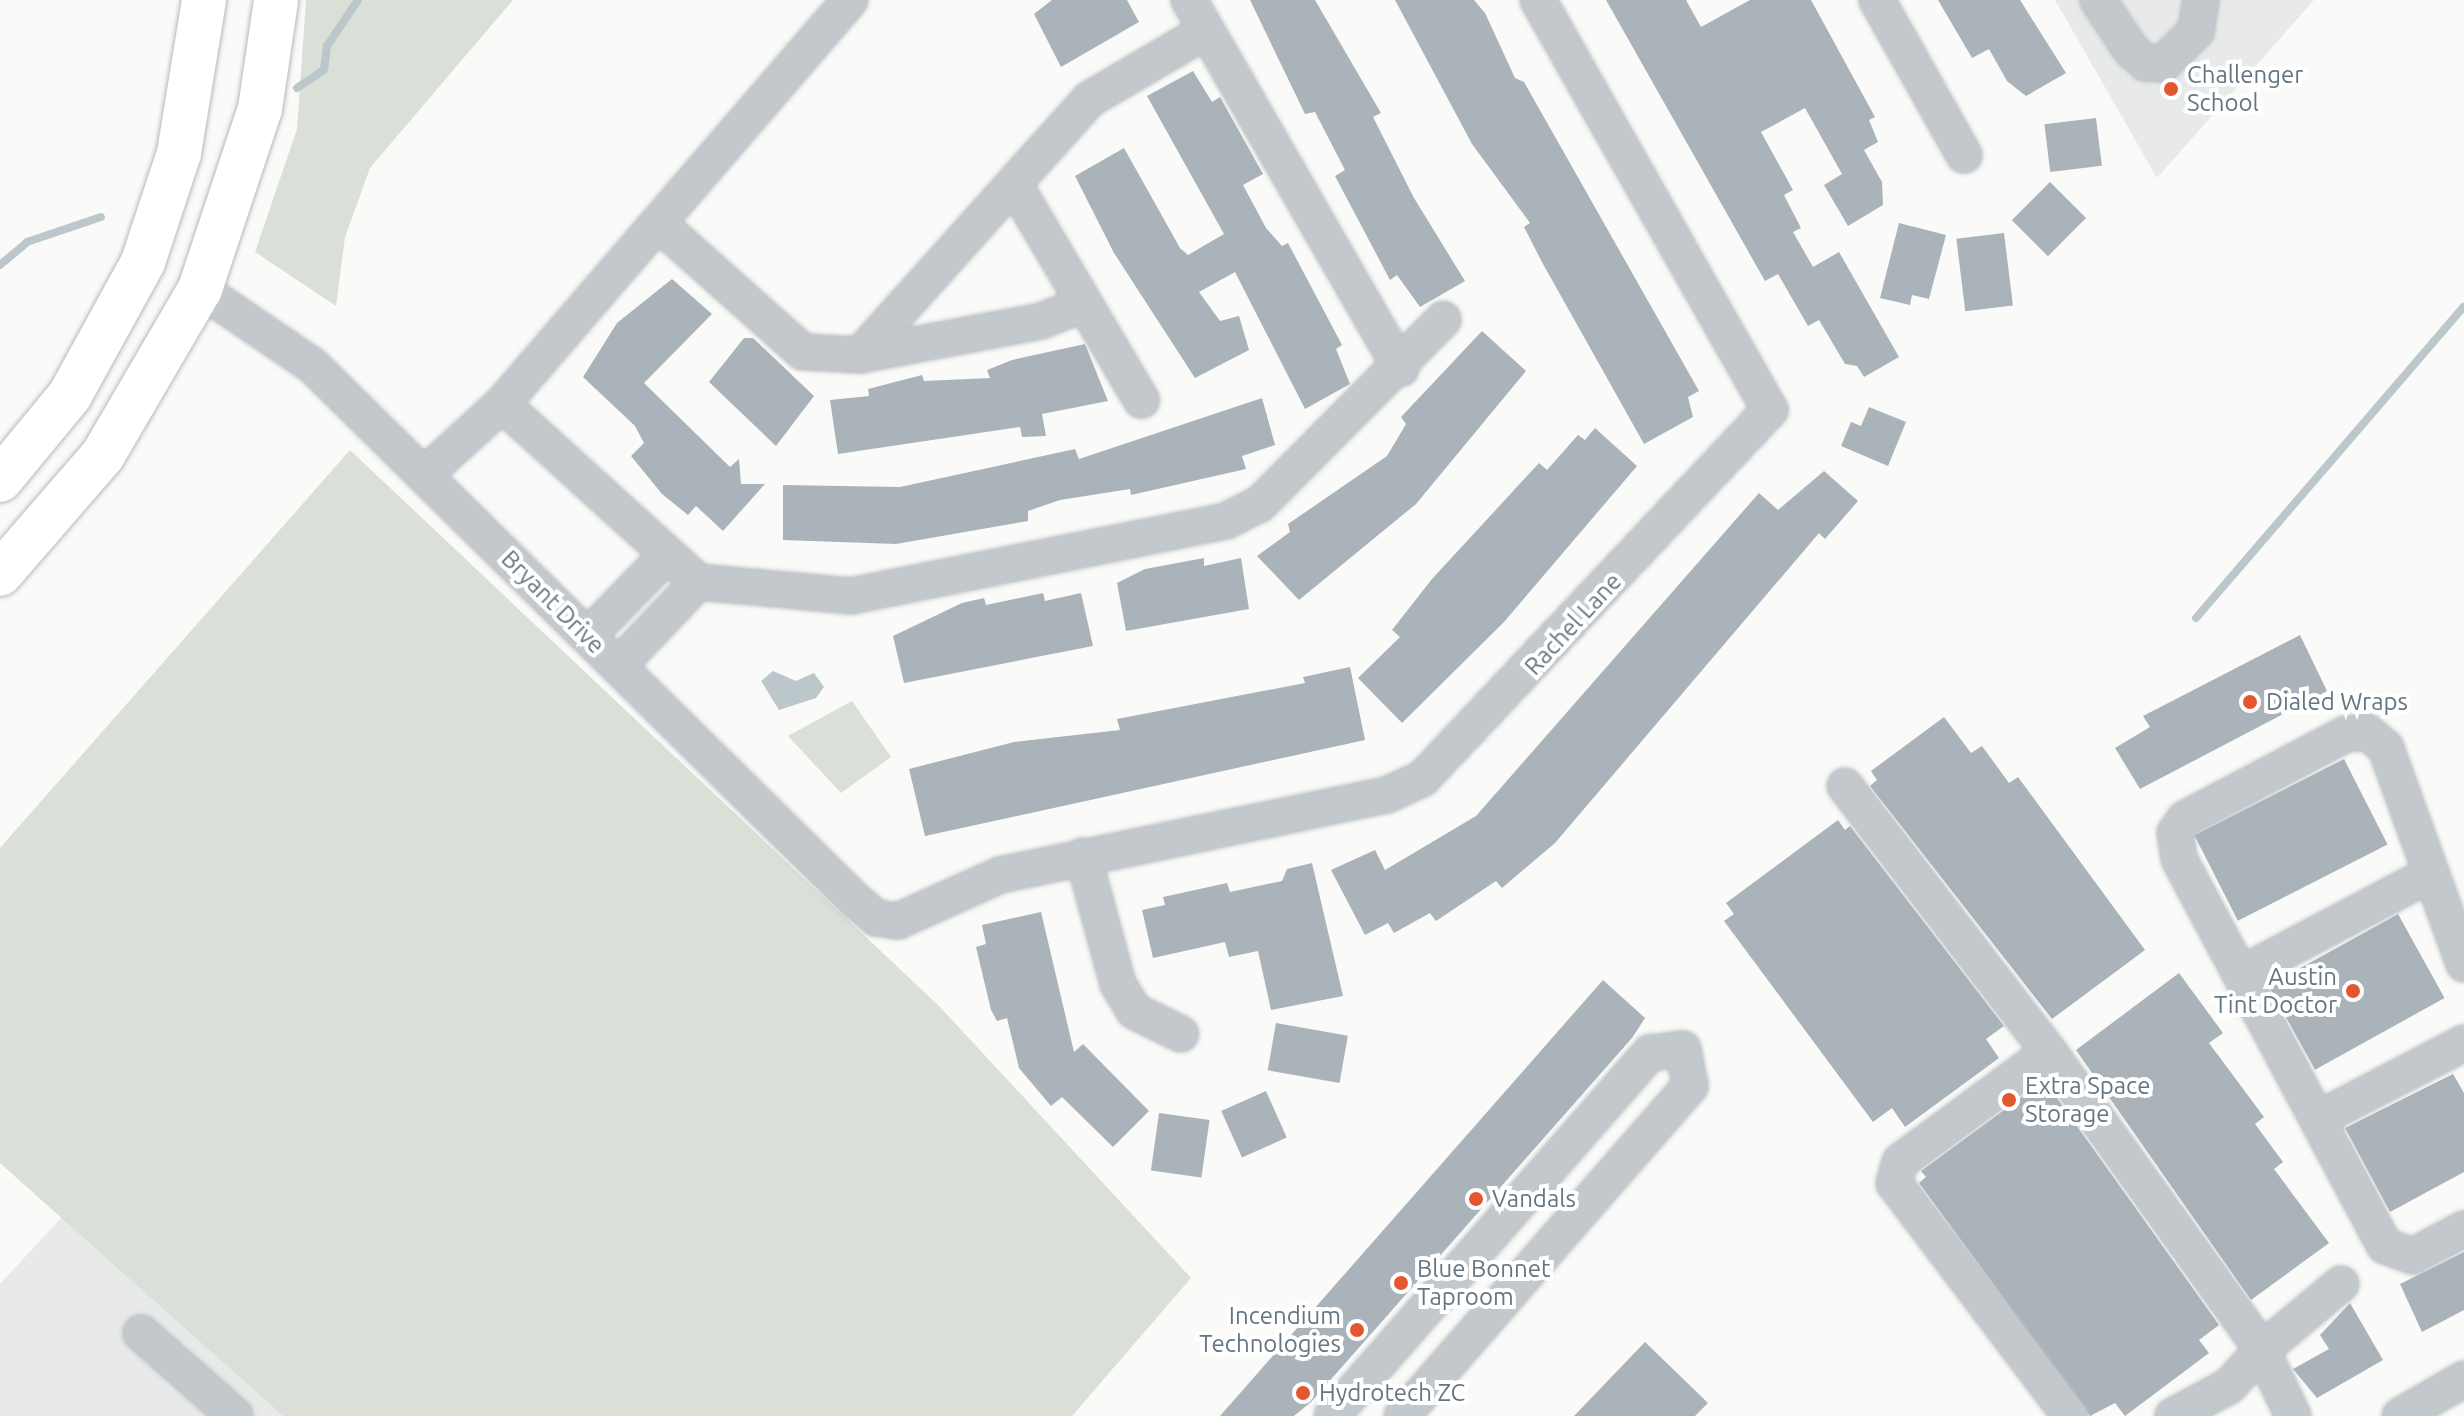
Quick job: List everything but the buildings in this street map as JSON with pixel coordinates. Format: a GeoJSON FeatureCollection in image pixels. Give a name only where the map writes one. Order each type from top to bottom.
{"type":"FeatureCollection","features":[{"type":"Feature","properties":{"kind":"main road"},"geometry":{"type":"LineString","coordinates":[[0,480],[70,395],[143,262],[179,153],[196,65],[204,0]]}},
{"type":"Feature","properties":{"kind":"main road"},"geometry":{"type":"LineString","coordinates":[[0,574],[103,455],[200,289],[231,213],[260,109],[276,1]]}},
{"type":"Feature","properties":{"kind":"street"},"geometry":{"type":"LineString","coordinates":[[424,475],[502,404],[850,0]]}},
{"type":"Feature","properties":{"kind":"street"},"geometry":{"type":"LineString","coordinates":[[1189,0],[1401,368]]}},
{"type":"Feature","properties":{"kind":"street","name":"Rachel Lane"},"geometry":{"type":"LineString","coordinates":[[898,921],[965,886],[1083,856],[1387,795],[1423,778],[1456,751],[1770,410],[1538,0]]}},
{"type":"Feature","properties":{"kind":"street"},"geometry":{"type":"LineString","coordinates":[[1877,0],[1964,155]]}},
{"type":"Feature","properties":{"kind":"street"},"geometry":{"type":"LineString","coordinates":[[2098,0],[2131,50],[2146,63],[2163,64],[2196,31],[2201,0]]}},
{"type":"Feature","properties":{"kind":"street"},"geometry":{"type":"LineString","coordinates":[[860,355],[1090,99],[1206,31]]}},
{"type":"Feature","properties":{"kind":"street"},"geometry":{"type":"LineString","coordinates":[[1014,184],[1141,400]]}},
{"type":"Feature","properties":{"kind":"street"},"geometry":{"type":"LineString","coordinates":[[658,223],[803,352],[860,355],[1041,321],[1084,304]]}},
{"type":"Feature","properties":{"kind":"street","name":"Bryant Drive"},"geometry":{"type":"LineString","coordinates":[[200,289],[312,365],[856,901],[876,918],[898,921]]}},
{"type":"Feature","properties":{"kind":"street"},"geometry":{"type":"LineString","coordinates":[[502,404],[664,558],[698,582],[851,596],[1226,521],[1260,504],[1401,368],[1443,320]]}},
{"type":"Feature","properties":{"kind":"street"},"geometry":{"type":"LineString","coordinates":[[588,636],[664,558]]}},
{"type":"Feature","properties":{"kind":"street"},"geometry":{"type":"LineString","coordinates":[[618,666],[698,582]]}},
{"type":"Feature","properties":{"kind":"street"},"geometry":{"type":"LineString","coordinates":[[2464,964],[2386,748],[2367,732],[2333,741],[2185,819],[2175,833],[2179,859],[2318,1119],[2397,1256],[2413,1256],[2464,1229]]}},
{"type":"Feature","properties":{"kind":"street"},"geometry":{"type":"LineString","coordinates":[[1845,786],[2049,1052],[2262,1350],[2293,1416]]}},
{"type":"Feature","properties":{"kind":"street"},"geometry":{"type":"LineString","coordinates":[[1083,856],[1118,984],[1134,1011],[1181,1034]]}},
{"type":"Feature","properties":{"kind":"street"},"geometry":{"type":"LineString","coordinates":[[2241,974],[2431,874]]}},
{"type":"Feature","properties":{"kind":"street"},"geometry":{"type":"LineString","coordinates":[[2318,1119],[2464,1043]]}},
{"type":"Feature","properties":{"kind":"street"},"geometry":{"type":"LineString","coordinates":[[1332,1416],[1650,1053],[1683,1049],[1690,1086],[1402,1416]]}},
{"type":"Feature","properties":{"kind":"street"},"geometry":{"type":"LineString","coordinates":[[2049,1052],[1900,1162],[1894,1183],[2070,1416]]}},
{"type":"Feature","properties":{"kind":"street"},"geometry":{"type":"LineString","coordinates":[[1464,1263],[1500,1305]]}},
{"type":"Feature","properties":{"kind":"street"},"geometry":{"type":"LineString","coordinates":[[2173,1416],[2229,1386],[2262,1350],[2341,1284]]}},
{"type":"Feature","properties":{"kind":"street"},"geometry":{"type":"LineString","coordinates":[[141,1333],[235,1416]]}},
{"type":"Feature","properties":{"kind":"street"},"geometry":{"type":"LineString","coordinates":[[2400,1416],[2464,1379]]}},
{"type":"Feature","properties":{"kind":"shaded area"},"geometry":{"type":"Polygon","coordinates":[[[306,0],[513,0],[370,168],[345,237],[336,306],[255,252],[297,129],[306,0]]]}},
{"type":"Feature","properties":{"kind":"shaded area","name":"Challenger School"},"geometry":{"type":"Polygon","coordinates":[[[2055,0],[2314,0],[2157,178],[2055,0]]]}},
{"type":"Feature","properties":{"kind":"shaded area"},"geometry":{"type":"Polygon","coordinates":[[[350,450],[939,1006],[1191,1278],[1072,1416],[283,1416],[0,1163],[0,848],[350,450]]]}},
{"type":"Feature","properties":{"kind":"shaded area"},"geometry":{"type":"Polygon","coordinates":[[[773,671],[796,681],[814,673],[824,687],[816,698],[779,710],[761,681],[773,671]]]}},
{"type":"Feature","properties":{"kind":"shaded area"},"geometry":{"type":"Polygon","coordinates":[[[852,701],[891,757],[841,793],[788,736],[852,701]]]}},
{"type":"Feature","properties":{"kind":"shaded area"},"geometry":{"type":"Polygon","coordinates":[[[62,1217],[283,1416],[0,1416],[0,1284],[62,1217]]]}},
{"type":"Feature","properties":{"kind":"waterway"},"geometry":{"type":"LineString","coordinates":[[297,88],[324,70],[327,46],[358,0]]}},
{"type":"Feature","properties":{"kind":"waterway"},"geometry":{"type":"LineString","coordinates":[[0,265],[27,242],[101,217]]}},
{"type":"Feature","properties":{"kind":"waterway"},"geometry":{"type":"LineString","coordinates":[[2196,618],[2464,306]]}},
{"type":"Feature","properties":{"kind":"place","name":"Challenger School"},"geometry":{"type":"Point","coordinates":[2171,89]}},
{"type":"Feature","properties":{"kind":"place","name":"Dialed Wraps"},"geometry":{"type":"Point","coordinates":[2250,702]}},
{"type":"Feature","properties":{"kind":"place","name":"Austin Tint Doctor"},"geometry":{"type":"Point","coordinates":[2353,991]}},
{"type":"Feature","properties":{"kind":"place","name":"Extra Space Storage"},"geometry":{"type":"Point","coordinates":[2009,1100]}},
{"type":"Feature","properties":{"kind":"place","name":"Vandals"},"geometry":{"type":"Point","coordinates":[1476,1199]}},
{"type":"Feature","properties":{"kind":"place","name":"Blue Bonnet Taproom"},"geometry":{"type":"Point","coordinates":[1401,1283]}},
{"type":"Feature","properties":{"kind":"place","name":"Incendium Technologies"},"geometry":{"type":"Point","coordinates":[1357,1330]}},
{"type":"Feature","properties":{"kind":"place","name":"Hydrotech ZC"},"geometry":{"type":"Point","coordinates":[1303,1393]}}]}
